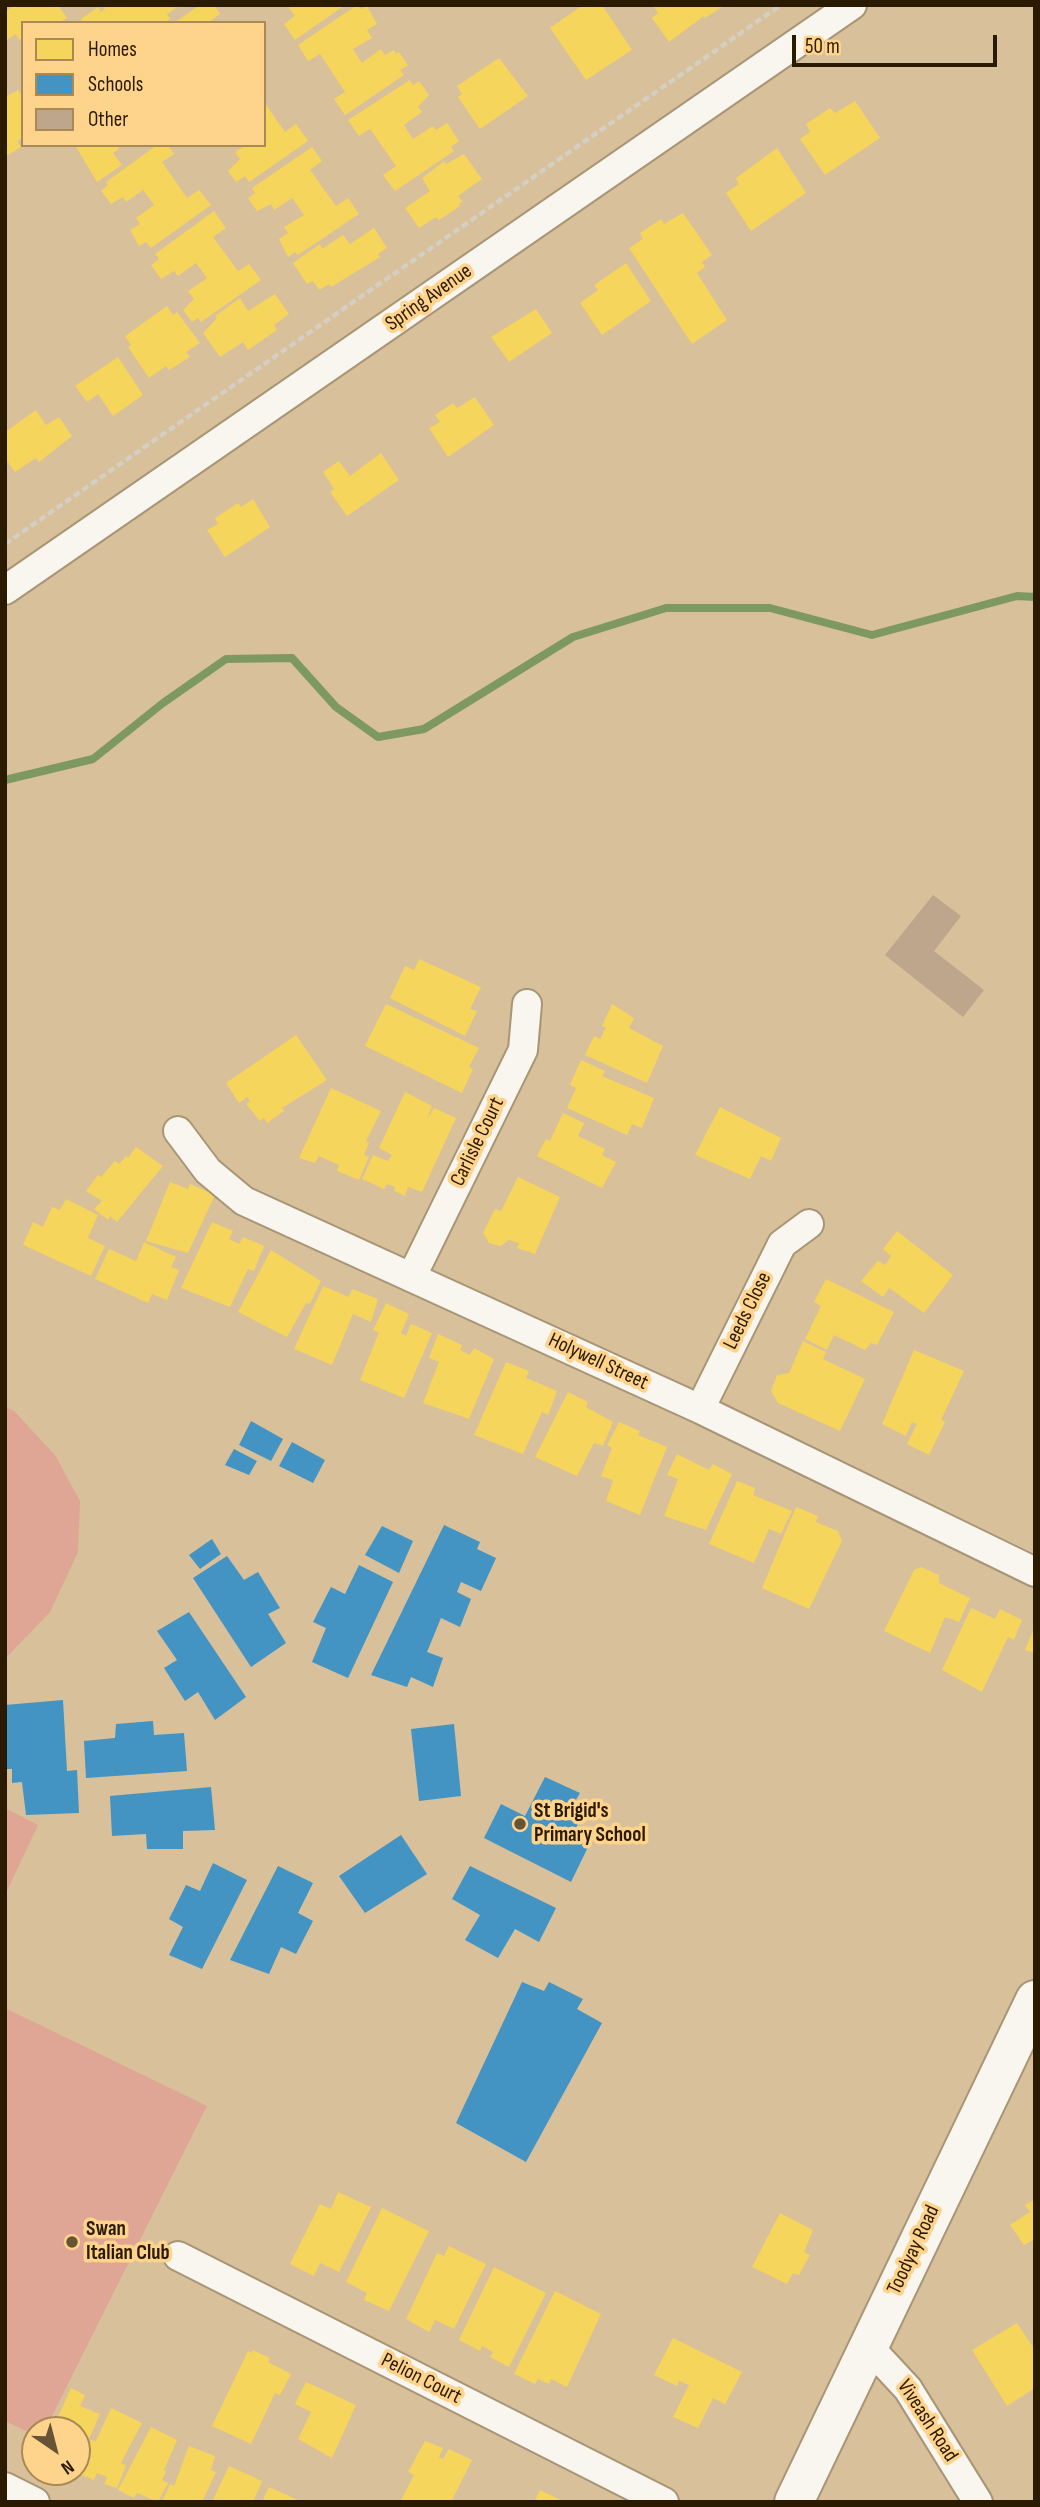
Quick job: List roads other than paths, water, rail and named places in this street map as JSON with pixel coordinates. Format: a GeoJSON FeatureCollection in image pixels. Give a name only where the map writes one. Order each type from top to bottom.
{"type":"FeatureCollection","features":[{"type":"Feature","properties":{"kind":"main road","name":"Toodyay Road"},"geometry":{"type":"LineString","coordinates":[[794,2502],[1035,2000]]}},
{"type":"Feature","properties":{"kind":"street","name":"Spring Avenue"},"geometry":{"type":"LineString","coordinates":[[5,590],[852,5]]}},
{"type":"Feature","properties":{"kind":"street","name":"Carlisle Court"},"geometry":{"type":"LineString","coordinates":[[412,1276],[523,1050],[527,1004]]}},
{"type":"Feature","properties":{"kind":"street","name":"Holywell Street"},"geometry":{"type":"LineString","coordinates":[[178,1132],[208,1171],[244,1201],[700,1409],[1035,1572]]}},
{"type":"Feature","properties":{"kind":"street","name":"Leeds Close"},"geometry":{"type":"LineString","coordinates":[[700,1409],[782,1244],[809,1224]]}},
{"type":"Feature","properties":{"kind":"street","name":"Pelion Court"},"geometry":{"type":"LineString","coordinates":[[178,2256],[664,2502]]}},
{"type":"Feature","properties":{"kind":"street","name":"Viveash Road"},"geometry":{"type":"LineString","coordinates":[[868,2347],[908,2389],[978,2502]]}},
{"type":"Feature","properties":{"kind":"street"},"geometry":{"type":"LineString","coordinates":[[5,2487],[35,2502]]}},
{"type":"Feature","properties":{"kind":"waterway"},"geometry":{"type":"LineString","coordinates":[[5,780],[93,759],[163,703],[226,659],[292,658],[336,707],[378,737],[424,729],[573,637],[666,608],[770,608],[872,635],[1017,596],[1035,597]]}},
{"type":"Feature","properties":{"kind":"place","name":"St Brigid's Primary School"},"geometry":{"type":"Point","coordinates":[520,1824]}},
{"type":"Feature","properties":{"kind":"place","name":"Swan Italian Club"},"geometry":{"type":"Point","coordinates":[72,2242]}}]}
